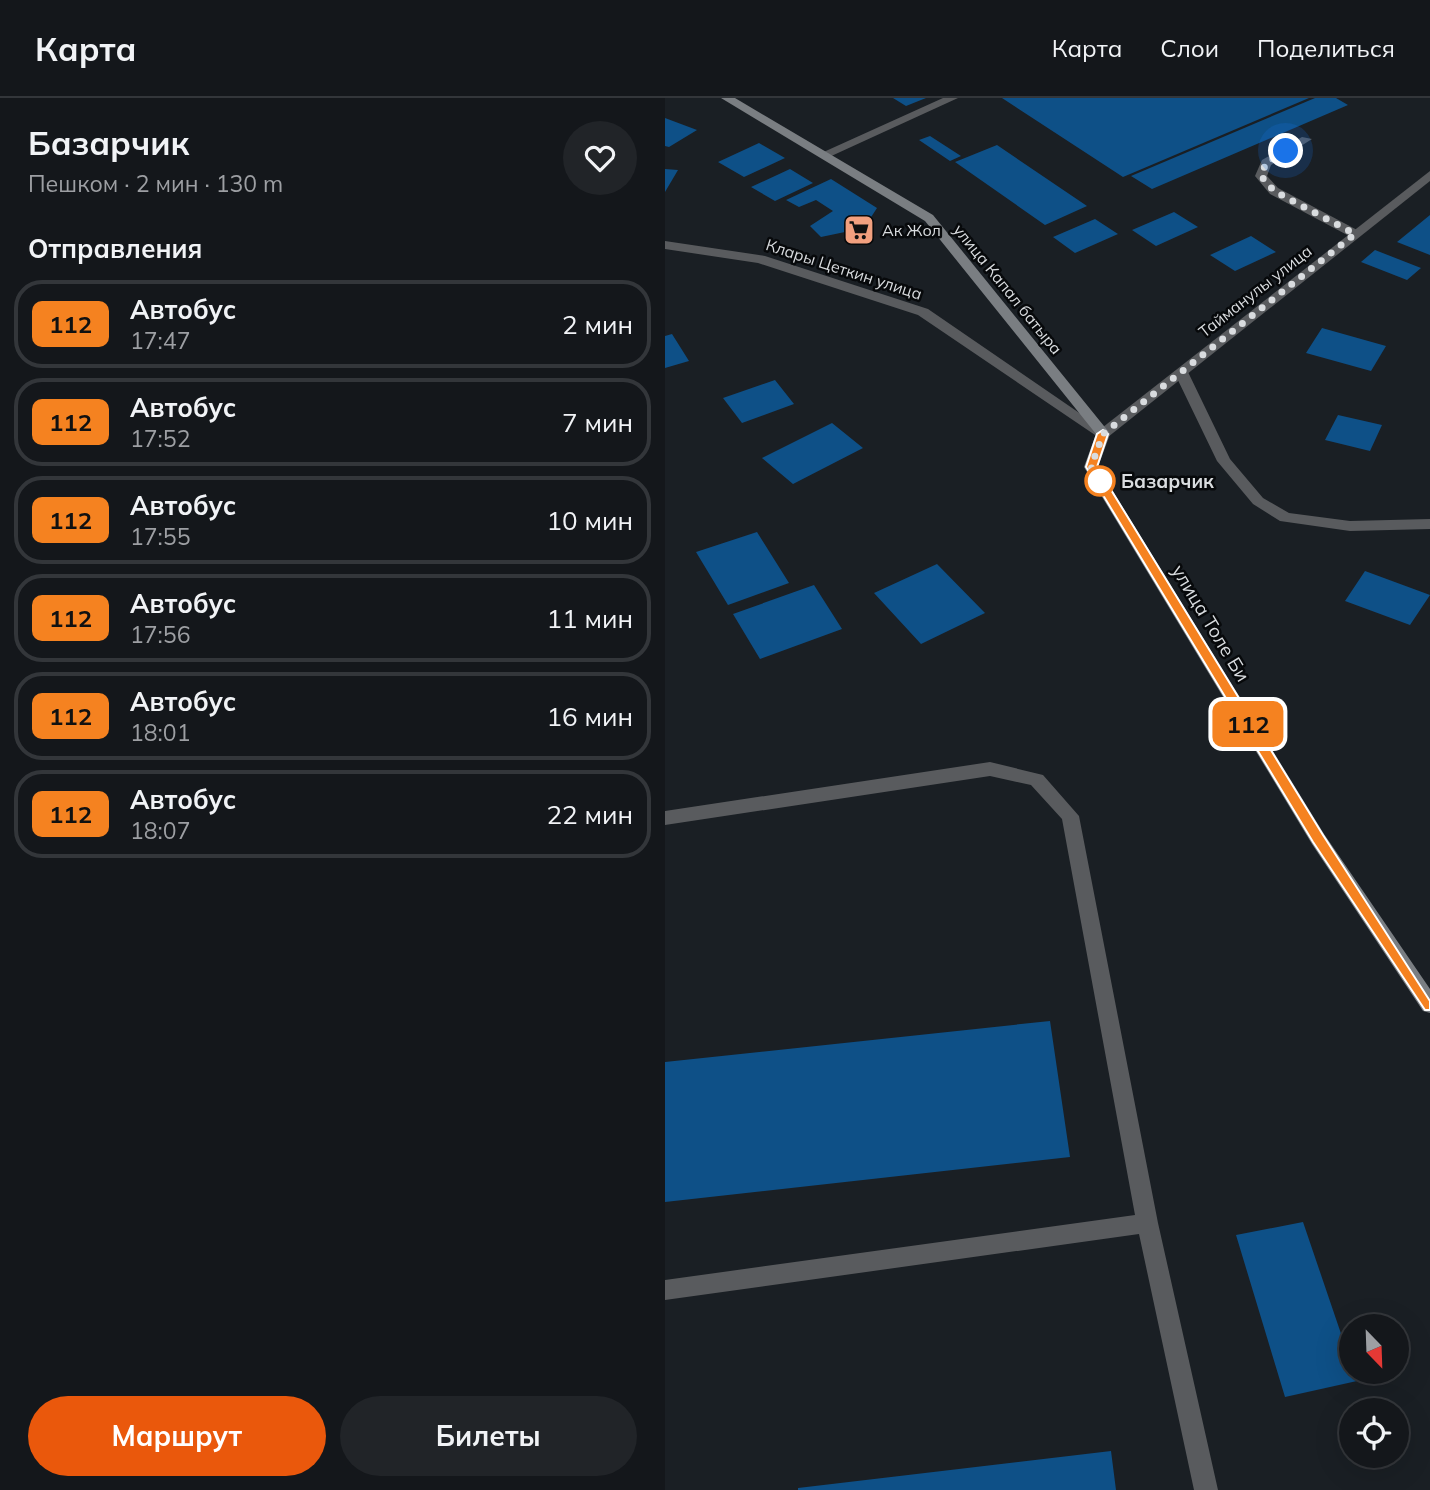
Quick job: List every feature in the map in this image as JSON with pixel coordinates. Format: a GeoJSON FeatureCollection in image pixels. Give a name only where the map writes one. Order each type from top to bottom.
{"type":"FeatureCollection","features":[{"type":"Feature","properties":{"kind":"main road","name":"улица Капал батыра"},"geometry":{"type":"LineString","coordinates":[[727,98],[929,218],[1103,434]]}},
{"type":"Feature","properties":{"kind":"main road","name":"улица Толе Би"},"geometry":{"type":"LineString","coordinates":[[1103,434],[1091,467],[1318,839],[1430,1005]]}},
{"type":"Feature","properties":{"kind":"street"},"geometry":{"type":"LineString","coordinates":[[823,155],[952,98]]}},
{"type":"Feature","properties":{"kind":"street"},"geometry":{"type":"LineString","coordinates":[[1306,139],[1266,163],[1261,176],[1274,191],[1355,234]]}},
{"type":"Feature","properties":{"kind":"street","name":"Тайманулы улица"},"geometry":{"type":"LineString","coordinates":[[1103,434],[1430,175]]}},
{"type":"Feature","properties":{"kind":"street","name":"Клары Цеткин улица"},"geometry":{"type":"LineString","coordinates":[[665,245],[760,259],[923,312],[1103,434]]}},
{"type":"Feature","properties":{"kind":"street"},"geometry":{"type":"LineString","coordinates":[[1181,372],[1224,461],[1258,501],[1285,517],[1350,526],[1430,524]]}},
{"type":"Feature","properties":{"kind":"street"},"geometry":{"type":"LineString","coordinates":[[665,818],[990,769],[1037,780],[1070,816],[1146,1223],[1206,1490]]}},
{"type":"Feature","properties":{"kind":"street"},"geometry":{"type":"LineString","coordinates":[[665,1290],[1146,1223]]}},
{"type":"Feature","properties":{"kind":"building"},"geometry":{"type":"Polygon","coordinates":[[[893,98],[926,98],[906,106],[893,98]]]}},
{"type":"Feature","properties":{"kind":"building"},"geometry":{"type":"Polygon","coordinates":[[[1002,98],[1309,98],[1123,177],[1002,98]]]}},
{"type":"Feature","properties":{"kind":"building"},"geometry":{"type":"Polygon","coordinates":[[[1315,98],[1336,98],[1348,105],[1152,189],[1131,176],[1315,98]]]}},
{"type":"Feature","properties":{"kind":"building"},"geometry":{"type":"Polygon","coordinates":[[[665,118],[697,130],[669,147],[665,146],[665,118]]]}},
{"type":"Feature","properties":{"kind":"building"},"geometry":{"type":"Polygon","coordinates":[[[930,136],[961,156],[950,161],[919,140],[930,136]]]}},
{"type":"Feature","properties":{"kind":"building"},"geometry":{"type":"Polygon","coordinates":[[[759,143],[785,158],[744,177],[718,162],[759,143]]]}},
{"type":"Feature","properties":{"kind":"building"},"geometry":{"type":"Polygon","coordinates":[[[997,145],[1087,206],[1045,225],[955,162],[997,145]]]}},
{"type":"Feature","properties":{"kind":"building"},"geometry":{"type":"Polygon","coordinates":[[[665,169],[678,170],[665,192],[665,169]]]}},
{"type":"Feature","properties":{"kind":"building"},"geometry":{"type":"Polygon","coordinates":[[[790,169],[813,183],[775,201],[751,187],[790,169]]]}},
{"type":"Feature","properties":{"kind":"building"},"geometry":{"type":"Polygon","coordinates":[[[831,179],[877,208],[864,228],[821,237],[810,226],[833,211],[816,200],[799,207],[786,200],[831,179]]]}},
{"type":"Feature","properties":{"kind":"building"},"geometry":{"type":"Polygon","coordinates":[[[1174,212],[1198,227],[1156,246],[1132,230],[1174,212]]]}},
{"type":"Feature","properties":{"kind":"building"},"geometry":{"type":"Polygon","coordinates":[[[1430,215],[1430,255],[1397,242],[1430,215]]]}},
{"type":"Feature","properties":{"kind":"building"},"geometry":{"type":"Polygon","coordinates":[[[1095,219],[1118,234],[1075,253],[1053,237],[1095,219]]]}},
{"type":"Feature","properties":{"kind":"building"},"geometry":{"type":"Polygon","coordinates":[[[1251,236],[1276,252],[1235,271],[1210,255],[1251,236]]]}},
{"type":"Feature","properties":{"kind":"building"},"geometry":{"type":"Polygon","coordinates":[[[1375,250],[1421,268],[1407,280],[1361,262],[1375,250]]]}},
{"type":"Feature","properties":{"kind":"building"},"geometry":{"type":"Polygon","coordinates":[[[1322,328],[1386,346],[1371,371],[1306,353],[1322,328]]]}},
{"type":"Feature","properties":{"kind":"building"},"geometry":{"type":"Polygon","coordinates":[[[672,334],[689,361],[665,368],[665,336],[672,334]]]}},
{"type":"Feature","properties":{"kind":"building"},"geometry":{"type":"Polygon","coordinates":[[[775,380],[794,404],[742,423],[723,398],[775,380]]]}},
{"type":"Feature","properties":{"kind":"building"},"geometry":{"type":"Polygon","coordinates":[[[1338,415],[1382,425],[1370,451],[1325,440],[1338,415]]]}},
{"type":"Feature","properties":{"kind":"building"},"geometry":{"type":"Polygon","coordinates":[[[832,423],[863,448],[793,484],[762,458],[832,423]]]}},
{"type":"Feature","properties":{"kind":"building"},"geometry":{"type":"Polygon","coordinates":[[[757,532],[789,583],[728,605],[696,552],[757,532]]]}},
{"type":"Feature","properties":{"kind":"building"},"geometry":{"type":"Polygon","coordinates":[[[937,564],[985,613],[921,644],[874,593],[937,564]]]}},
{"type":"Feature","properties":{"kind":"building"},"geometry":{"type":"Polygon","coordinates":[[[1365,571],[1430,595],[1410,625],[1345,601],[1365,571]]]}},
{"type":"Feature","properties":{"kind":"building"},"geometry":{"type":"Polygon","coordinates":[[[814,585],[842,629],[760,659],[733,614],[814,585]]]}},
{"type":"Feature","properties":{"kind":"building"},"geometry":{"type":"Polygon","coordinates":[[[1050,1021],[1070,1157],[665,1202],[665,1062],[1050,1021]]]}},
{"type":"Feature","properties":{"kind":"building"},"geometry":{"type":"Polygon","coordinates":[[[1303,1222],[1339,1328],[1339,1384],[1344,1384],[1285,1397],[1236,1235],[1303,1222]]]}},
{"type":"Feature","properties":{"kind":"building"},"geometry":{"type":"Polygon","coordinates":[[[1111,1451],[1116,1490],[798,1490],[798,1488],[1111,1451]]]}},
{"type":"Feature","properties":{"kind":"bus line","name":"112"},"geometry":{"type":"LineString","coordinates":[[1103,434],[1091,467],[1318,839],[1430,1005]]}},
{"type":"Feature","properties":{"kind":"place","name":"Ак Жол"},"geometry":{"type":"Point","coordinates":[859,230]}},
{"type":"Feature","properties":{"kind":"place","name":"Базарчик"},"geometry":{"type":"Point","coordinates":[1100,481]}},
{"type":"Feature","properties":{"kind":"route"},"geometry":{"type":"LineString","coordinates":[[1100,481],[1105,491],[1091,467],[1103,434],[1355,234],[1274,191],[1261,176],[1266,163],[1286,151]]}}]}
